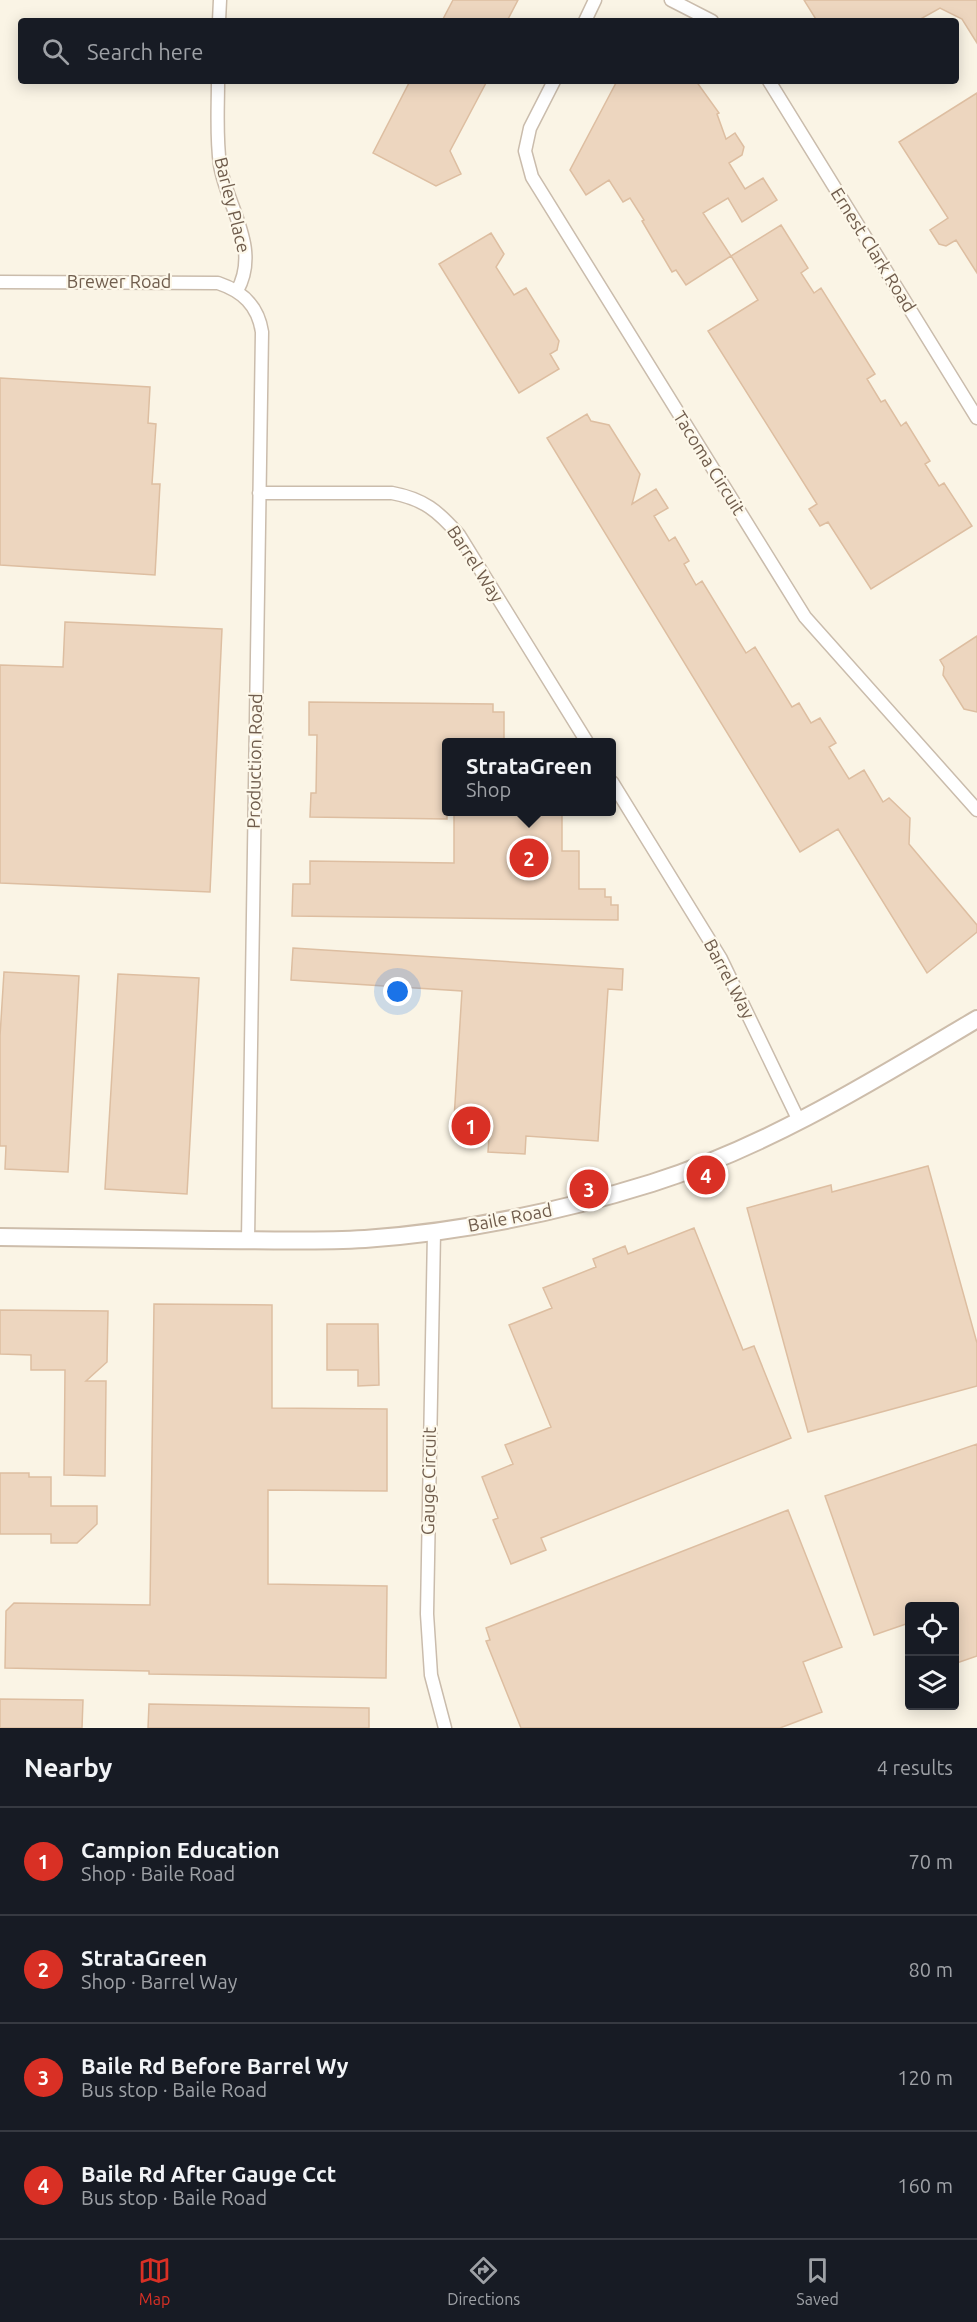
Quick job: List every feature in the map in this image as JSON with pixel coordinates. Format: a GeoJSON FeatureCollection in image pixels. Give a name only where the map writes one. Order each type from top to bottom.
{"type":"FeatureCollection","features":[{"type":"Feature","properties":{"kind":"street"},"geometry":{"type":"LineString","coordinates":[[219,0],[219,18]]}},
{"type":"Feature","properties":{"kind":"street"},"geometry":{"type":"LineString","coordinates":[[586,18],[595,0]]}},
{"type":"Feature","properties":{"kind":"street"},"geometry":{"type":"LineString","coordinates":[[671,0],[706,18]]}},
{"type":"Feature","properties":{"kind":"street","name":"Barley Place"},"geometry":{"type":"LineString","coordinates":[[218,84],[217,130],[220,165],[224,183],[245,241],[246,262],[243,281],[237,291]]}},
{"type":"Feature","properties":{"kind":"street","name":"Tacoma Circuit"},"geometry":{"type":"LineString","coordinates":[[552,84],[530,128],[525,151],[532,177],[805,617],[977,810]]}},
{"type":"Feature","properties":{"kind":"street","name":"Ernest Clark Road"},"geometry":{"type":"LineString","coordinates":[[771,84],[977,418]]}},
{"type":"Feature","properties":{"kind":"street","name":"Brewer Road"},"geometry":{"type":"LineString","coordinates":[[0,282],[218,283],[237,291]]}},
{"type":"Feature","properties":{"kind":"street","name":"Production Road"},"geometry":{"type":"LineString","coordinates":[[237,291],[254,308],[262,332],[248,1240]]}},
{"type":"Feature","properties":{"kind":"street","name":"Barrel Way"},"geometry":{"type":"LineString","coordinates":[[259,493],[392,493],[412,497],[442,515],[459,535],[585,738]]}},
{"type":"Feature","properties":{"kind":"street","name":"Barrel Way"},"geometry":{"type":"LineString","coordinates":[[616,788],[721,959],[799,1121]]}},
{"type":"Feature","properties":{"kind":"street","name":"Baile Road"},"geometry":{"type":"LineString","coordinates":[[0,1237],[321,1241],[434,1232],[508,1220],[580,1203],[653,1182],[725,1155],[851,1094],[977,1019]]}},
{"type":"Feature","properties":{"kind":"street","name":"Gauge Circuit"},"geometry":{"type":"LineString","coordinates":[[434,1232],[427,1614],[431,1675],[445,1728]]}},
{"type":"Feature","properties":{"kind":"building"},"geometry":{"type":"Polygon","coordinates":[[[453,0],[518,0],[509,18],[444,18],[453,0]]]}},
{"type":"Feature","properties":{"kind":"building"},"geometry":{"type":"Polygon","coordinates":[[[804,0],[977,0],[977,43],[962,19],[940,8],[922,18],[815,18],[804,0]]]}},
{"type":"Feature","properties":{"kind":"building"},"geometry":{"type":"Polygon","coordinates":[[[408,84],[485,84],[450,151],[461,174],[436,186],[373,153],[408,84]]]}},
{"type":"Feature","properties":{"kind":"building"},"geometry":{"type":"Polygon","coordinates":[[[615,84],[698,84],[719,113],[717,114],[726,139],[735,133],[744,147],[742,155],[729,163],[745,189],[763,178],[777,200],[742,222],[728,198],[703,213],[731,256],[686,285],[676,270],[672,272],[630,198],[623,202],[609,180],[586,195],[570,170],[615,84]]]}},
{"type":"Feature","properties":{"kind":"building"},"geometry":{"type":"Polygon","coordinates":[[[977,93],[977,273],[956,240],[946,246],[939,244],[930,230],[948,218],[899,142],[977,93]]]}},
{"type":"Feature","properties":{"kind":"building"},"geometry":{"type":"Polygon","coordinates":[[[781,225],[808,268],[801,273],[814,293],[821,288],[875,374],[867,379],[881,402],[885,400],[901,426],[906,422],[930,461],[925,464],[939,486],[944,483],[972,526],[871,589],[828,522],[820,526],[809,509],[817,504],[708,331],[758,300],[731,256],[781,225]]]}},
{"type":"Feature","properties":{"kind":"building"},"geometry":{"type":"Polygon","coordinates":[[[491,233],[504,254],[496,267],[514,295],[526,288],[559,341],[557,350],[550,354],[559,369],[519,393],[439,264],[491,233]]]}},
{"type":"Feature","properties":{"kind":"building"},"geometry":{"type":"Polygon","coordinates":[[[0,378],[150,387],[148,423],[156,424],[152,484],[160,484],[155,575],[0,565],[0,378]]]}},
{"type":"Feature","properties":{"kind":"building"},"geometry":{"type":"Polygon","coordinates":[[[587,414],[591,421],[609,425],[640,474],[632,504],[656,489],[668,508],[654,516],[669,541],[675,537],[689,561],[684,564],[696,585],[702,581],[746,653],[755,647],[792,707],[799,703],[811,723],[820,718],[836,743],[829,747],[849,779],[864,770],[883,802],[889,798],[910,818],[909,844],[977,925],[977,932],[927,973],[838,829],[800,852],[547,438],[587,414]]]}},
{"type":"Feature","properties":{"kind":"building"},"geometry":{"type":"Polygon","coordinates":[[[65,622],[222,629],[210,892],[0,883],[0,665],[63,667],[65,622]]]}},
{"type":"Feature","properties":{"kind":"building"},"geometry":{"type":"Polygon","coordinates":[[[977,636],[977,712],[964,709],[943,675],[944,667],[940,660],[977,636]]]}},
{"type":"Feature","properties":{"kind":"building"},"geometry":{"type":"Polygon","coordinates":[[[309,702],[493,704],[493,712],[504,712],[504,738],[442,738],[442,816],[447,816],[447,819],[310,817],[311,793],[316,793],[317,735],[309,735],[309,702]]]}},
{"type":"Feature","properties":{"kind":"building"},"geometry":{"type":"Polygon","coordinates":[[[454,816],[562,816],[562,851],[579,851],[579,889],[605,889],[605,897],[611,897],[611,905],[618,905],[618,920],[292,916],[293,884],[310,884],[310,861],[454,863],[454,816]]]}},
{"type":"Feature","properties":{"kind":"building"},"geometry":{"type":"Polygon","coordinates":[[[293,948],[623,969],[622,990],[608,989],[598,1141],[526,1136],[525,1154],[488,1152],[489,1137],[453,1135],[462,991],[291,980],[293,948]]]}},
{"type":"Feature","properties":{"kind":"building"},"geometry":{"type":"Polygon","coordinates":[[[4,972],[79,976],[68,1172],[5,1169],[6,1146],[0,1146],[0,1036],[4,972]]]}},
{"type":"Feature","properties":{"kind":"building"},"geometry":{"type":"Polygon","coordinates":[[[118,974],[199,978],[187,1194],[105,1189],[118,974]]]}},
{"type":"Feature","properties":{"kind":"building"},"geometry":{"type":"Polygon","coordinates":[[[928,1166],[977,1343],[977,1386],[808,1432],[747,1208],[831,1185],[832,1192],[928,1166]]]}},
{"type":"Feature","properties":{"kind":"building"},"geometry":{"type":"Polygon","coordinates":[[[694,1228],[743,1350],[754,1346],[791,1438],[541,1538],[546,1550],[511,1564],[493,1520],[498,1518],[482,1477],[513,1464],[505,1445],[551,1427],[509,1325],[552,1308],[543,1288],[596,1267],[593,1259],[625,1246],[628,1254],[694,1228]]]}},
{"type":"Feature","properties":{"kind":"building"},"geometry":{"type":"Polygon","coordinates":[[[154,1304],[272,1305],[272,1408],[387,1409],[387,1491],[268,1490],[268,1584],[387,1586],[386,1678],[149,1674],[149,1671],[5,1668],[6,1611],[14,1603],[150,1605],[154,1304]]]}},
{"type":"Feature","properties":{"kind":"building"},"geometry":{"type":"Polygon","coordinates":[[[0,1310],[108,1311],[107,1362],[86,1381],[106,1381],[105,1476],[64,1475],[65,1370],[31,1370],[31,1355],[0,1354],[0,1310]]]}},
{"type":"Feature","properties":{"kind":"building"},"geometry":{"type":"Polygon","coordinates":[[[327,1324],[378,1324],[379,1385],[358,1386],[358,1370],[327,1370],[327,1324]]]}},
{"type":"Feature","properties":{"kind":"building"},"geometry":{"type":"Polygon","coordinates":[[[977,1444],[977,1656],[959,1662],[959,1602],[905,1602],[905,1624],[874,1635],[825,1496],[977,1444]]]}},
{"type":"Feature","properties":{"kind":"building"},"geometry":{"type":"Polygon","coordinates":[[[0,1473],[29,1473],[29,1477],[51,1477],[51,1506],[97,1506],[97,1524],[77,1543],[51,1543],[51,1534],[0,1534],[0,1473]]]}},
{"type":"Feature","properties":{"kind":"building"},"geometry":{"type":"Polygon","coordinates":[[[788,1510],[842,1647],[803,1662],[822,1712],[780,1728],[521,1728],[486,1641],[490,1640],[486,1628],[788,1510]]]}},
{"type":"Feature","properties":{"kind":"building"},"geometry":{"type":"Polygon","coordinates":[[[0,1699],[83,1700],[82,1728],[0,1728],[0,1699]]]}},
{"type":"Feature","properties":{"kind":"building"},"geometry":{"type":"Polygon","coordinates":[[[149,1704],[369,1708],[369,1728],[148,1728],[149,1704]]]}},
{"type":"Feature","properties":{"kind":"place","name":"StrataGreen"},"geometry":{"type":"Point","coordinates":[529,858]}},
{"type":"Feature","properties":{"kind":"place","name":"Campion Education"},"geometry":{"type":"Point","coordinates":[471,1126]}},
{"type":"Feature","properties":{"kind":"place","name":"Baile Rd After Gauge Cct"},"geometry":{"type":"Point","coordinates":[706,1175]}},
{"type":"Feature","properties":{"kind":"place","name":"Baile Rd Before Barrel Wy"},"geometry":{"type":"Point","coordinates":[589,1189]}}]}
